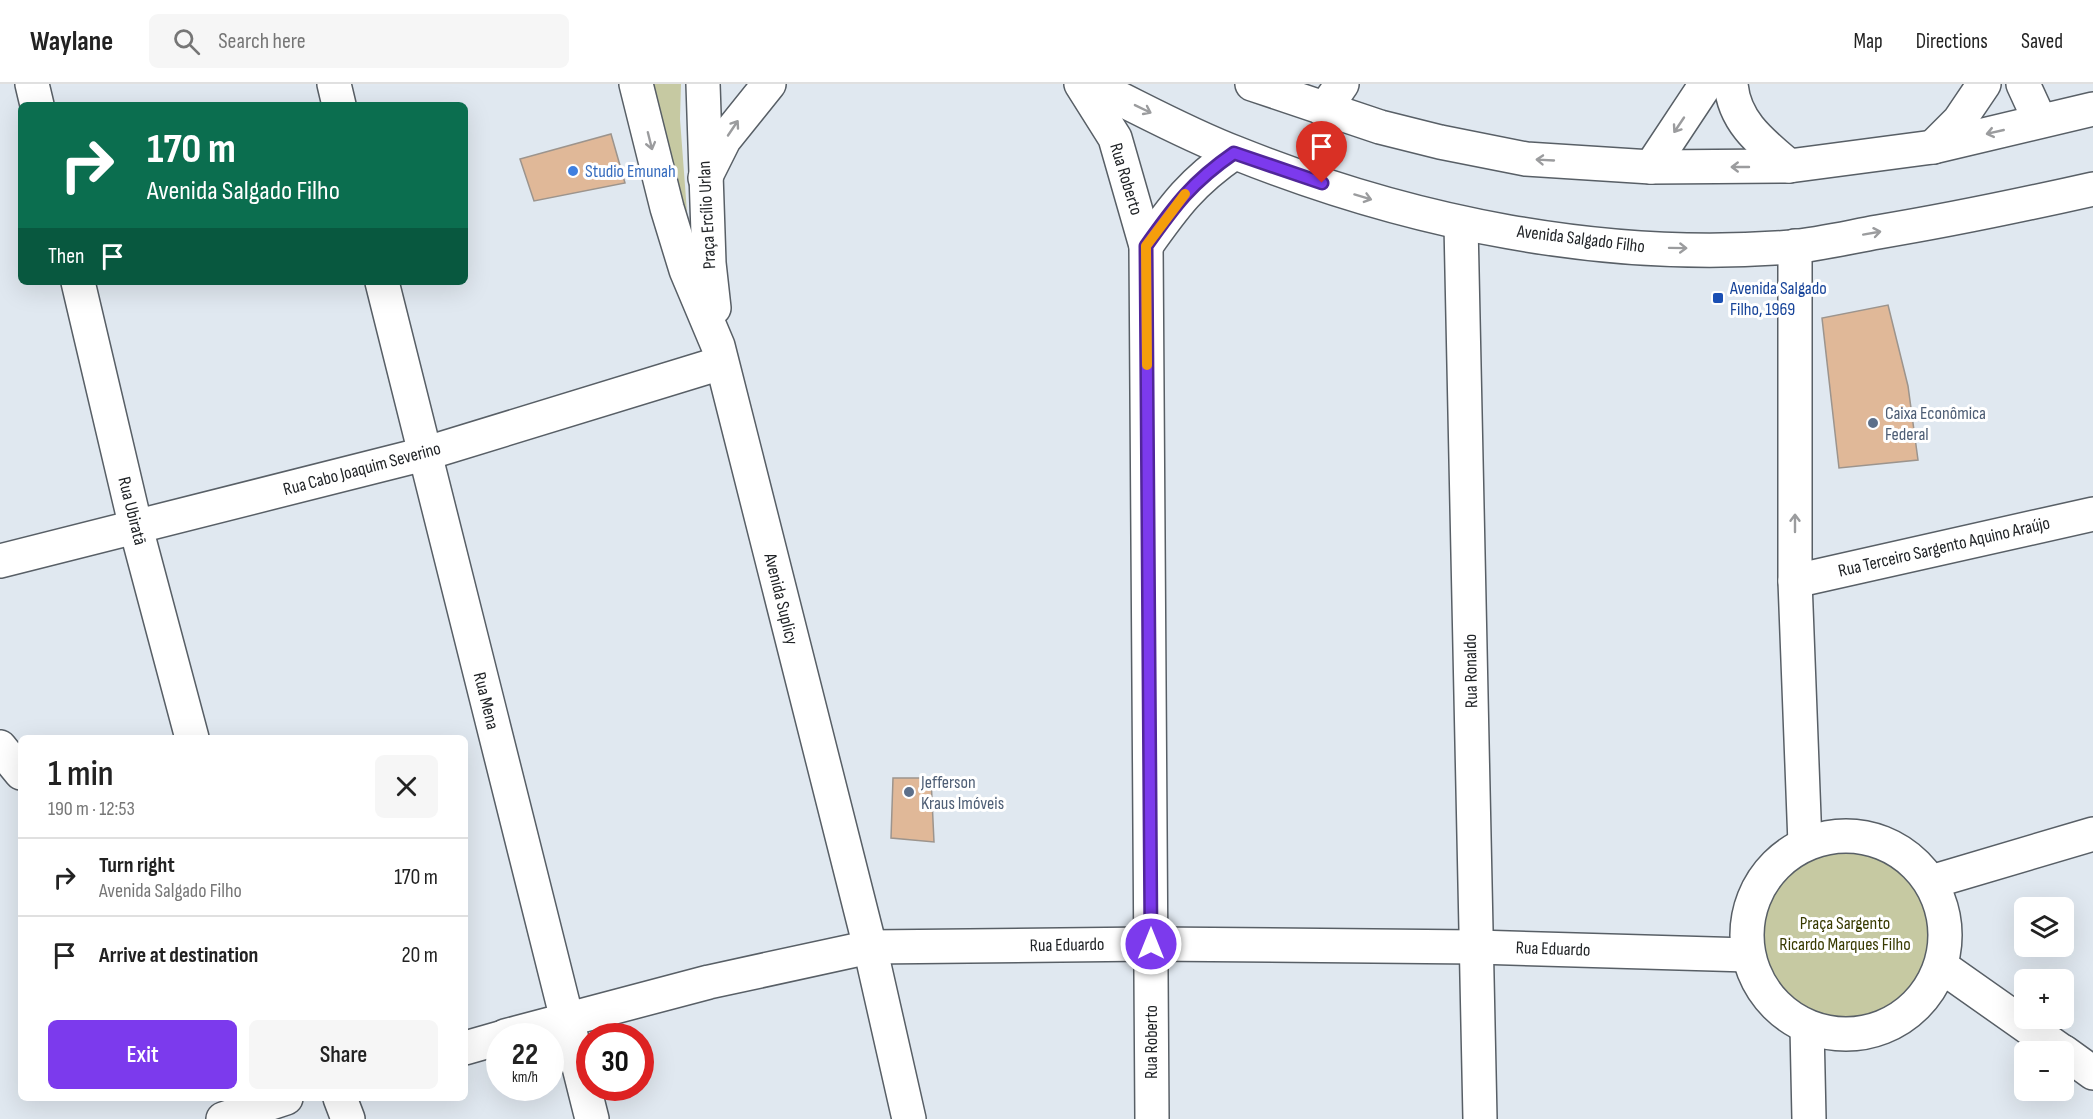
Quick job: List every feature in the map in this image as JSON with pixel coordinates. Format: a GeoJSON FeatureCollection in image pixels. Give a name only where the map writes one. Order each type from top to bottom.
{"type":"FeatureCollection","features":[{"type":"Feature","properties":{"kind":"street"},"geometry":{"type":"LineString","coordinates":[[32,84],[36,102]]}},
{"type":"Feature","properties":{"kind":"street"},"geometry":{"type":"LineString","coordinates":[[334,84],[338,102]]}},
{"type":"Feature","properties":{"kind":"street","name":"Avenida Suplicy"},"geometry":{"type":"LineString","coordinates":[[636,84],[667,208],[686,270],[719,355],[870,947],[909,1119]]}},
{"type":"Feature","properties":{"kind":"street","name":"Praça Ercílio Urlan"},"geometry":{"type":"LineString","coordinates":[[703,84],[709,263],[719,355]]}},
{"type":"Feature","properties":{"kind":"street"},"geometry":{"type":"LineString","coordinates":[[705,178],[724,140],[768,84]]}},
{"type":"Feature","properties":{"kind":"street","name":"Rua Roberto"},"geometry":{"type":"LineString","coordinates":[[1082,84],[1115,138],[1146,246],[1152,1119]]}},
{"type":"Feature","properties":{"kind":"street","name":"Avenida Salgado Filho"},"geometry":{"type":"LineString","coordinates":[[1090,84],[1234,153],[1362,197],[1461,224],[1615,247],[1749,249],[1795,246],[1972,216],[2093,189]]}},
{"type":"Feature","properties":{"kind":"street"},"geometry":{"type":"LineString","coordinates":[[1252,84],[1333,97],[1440,142],[1526,159],[1651,166],[1789,166],[1933,147],[2093,109]]}},
{"type":"Feature","properties":{"kind":"street"},"geometry":{"type":"LineString","coordinates":[[1651,166],[1706,84]]}},
{"type":"Feature","properties":{"kind":"street"},"geometry":{"type":"LineString","coordinates":[[1731,84],[1740,118],[1758,139],[1789,166]]}},
{"type":"Feature","properties":{"kind":"street"},"geometry":{"type":"LineString","coordinates":[[1933,147],[1959,122],[1984,84]]}},
{"type":"Feature","properties":{"kind":"street"},"geometry":{"type":"LineString","coordinates":[[2022,84],[2040,121]]}},
{"type":"Feature","properties":{"kind":"street","name":"Rua Roberto"},"geometry":{"type":"LineString","coordinates":[[1146,246],[1176,203],[1202,176],[1234,153]]}},
{"type":"Feature","properties":{"kind":"street","name":"Rua Ronaldo"},"geometry":{"type":"LineString","coordinates":[[1461,224],[1480,1119]]}},
{"type":"Feature","properties":{"kind":"street"},"geometry":{"type":"LineString","coordinates":[[1795,246],[1795,581],[1805,844]]}},
{"type":"Feature","properties":{"kind":"street","name":"Rua Ubiratã"},"geometry":{"type":"LineString","coordinates":[[79,285],[136,528],[191,735]]}},
{"type":"Feature","properties":{"kind":"street","name":"Rua Mena"},"geometry":{"type":"LineString","coordinates":[[383,285],[592,1119]]}},
{"type":"Feature","properties":{"kind":"street","name":"Rua Cabo Joaquim Severino"},"geometry":{"type":"LineString","coordinates":[[0,561],[424,454],[719,355]]}},
{"type":"Feature","properties":{"kind":"street","name":"Rua Terceiro Sargento Aquino Araújo"},"geometry":{"type":"LineString","coordinates":[[1795,581],[2093,514]]}},
{"type":"Feature","properties":{"kind":"street"},"geometry":{"type":"LineString","coordinates":[[0,747],[18,769]]}},
{"type":"Feature","properties":{"kind":"street"},"geometry":{"type":"LineString","coordinates":[[1932,882],[2093,834]]}},
{"type":"Feature","properties":{"kind":"street"},"geometry":{"type":"LineString","coordinates":[[1840,835],[1876,839],[1908,856],[1932,882],[1945,923],[1941,966],[1921,1001],[1887,1026],[1847,1035],[1807,1027],[1786,1015],[1769,998],[1756,978],[1748,954],[1747,922],[1758,890],[1777,862],[1805,844],[1840,835]]}},
{"type":"Feature","properties":{"kind":"street","name":"Rua Eduardo"},"geometry":{"type":"LineString","coordinates":[[552,1023],[709,982],[870,947],[1151,944],[1477,947],[1748,954]]}},
{"type":"Feature","properties":{"kind":"street"},"geometry":{"type":"LineString","coordinates":[[1941,966],[2047,1041]]}},
{"type":"Feature","properties":{"kind":"street"},"geometry":{"type":"LineString","coordinates":[[1807,1027],[1809,1119]]}},
{"type":"Feature","properties":{"kind":"street"},"geometry":{"type":"LineString","coordinates":[[468,1047],[486,1042]]}},
{"type":"Feature","properties":{"kind":"street"},"geometry":{"type":"LineString","coordinates":[[2074,1060],[2093,1073]]}},
{"type":"Feature","properties":{"kind":"street"},"geometry":{"type":"LineString","coordinates":[[223,1119],[277,1101]]}},
{"type":"Feature","properties":{"kind":"street"},"geometry":{"type":"LineString","coordinates":[[341,1101],[348,1119]]}},
{"type":"Feature","properties":{"kind":"green space"},"geometry":{"type":"Polygon","coordinates":[[[653,84],[681,84],[680,119],[689,239],[653,84]]]}},
{"type":"Feature","properties":{"kind":"green space","name":"Praça Sargento Ricardo Marques Filho"},"geometry":{"type":"Polygon","coordinates":[[[1845,842],[1863,843],[1880,849],[1896,857],[1910,869],[1922,883],[1930,899],[1936,916],[1936,952],[1930,969],[1922,985],[1910,999],[1896,1011],[1880,1019],[1863,1025],[1845,1026],[1827,1025],[1810,1019],[1794,1011],[1780,999],[1768,985],[1760,969],[1754,952],[1753,934],[1754,916],[1760,899],[1768,883],[1780,869],[1794,857],[1810,849],[1827,843],[1845,842]]]}},
{"type":"Feature","properties":{"kind":"building","name":"Studio Emunah"},"geometry":{"type":"Polygon","coordinates":[[[611,134],[625,183],[534,201],[520,159],[611,134]]]}},
{"type":"Feature","properties":{"kind":"building","name":"Caixa Econômica Federal"},"geometry":{"type":"Polygon","coordinates":[[[1888,305],[1908,386],[1918,460],[1839,468],[1822,318],[1888,305]]]}},
{"type":"Feature","properties":{"kind":"building"},"geometry":{"type":"Polygon","coordinates":[[[893,778],[931,778],[934,842],[891,838],[893,778]]]}},
{"type":"Feature","properties":{"kind":"slow traffic"},"geometry":{"type":"LineString","coordinates":[[1147,365],[1146,246],[1176,203],[1185,194]]}},
{"type":"Feature","properties":{"kind":"place","name":"Studio Emunah"},"geometry":{"type":"Point","coordinates":[573,171]}},
{"type":"Feature","properties":{"kind":"place","name":"Avenida Salgado Filho, 1969"},"geometry":{"type":"Point","coordinates":[1718,298]}},
{"type":"Feature","properties":{"kind":"place","name":"Caixa Econômica Federal"},"geometry":{"type":"Point","coordinates":[1873,423]}},
{"type":"Feature","properties":{"kind":"place","name":"Jefferson Kraus Imóveis"},"geometry":{"type":"Point","coordinates":[909,792]}},
{"type":"Feature","properties":{"kind":"route"},"geometry":{"type":"LineString","coordinates":[[1151,944],[1146,246],[1176,203],[1202,176],[1234,153],[1322,183]]}}]}
